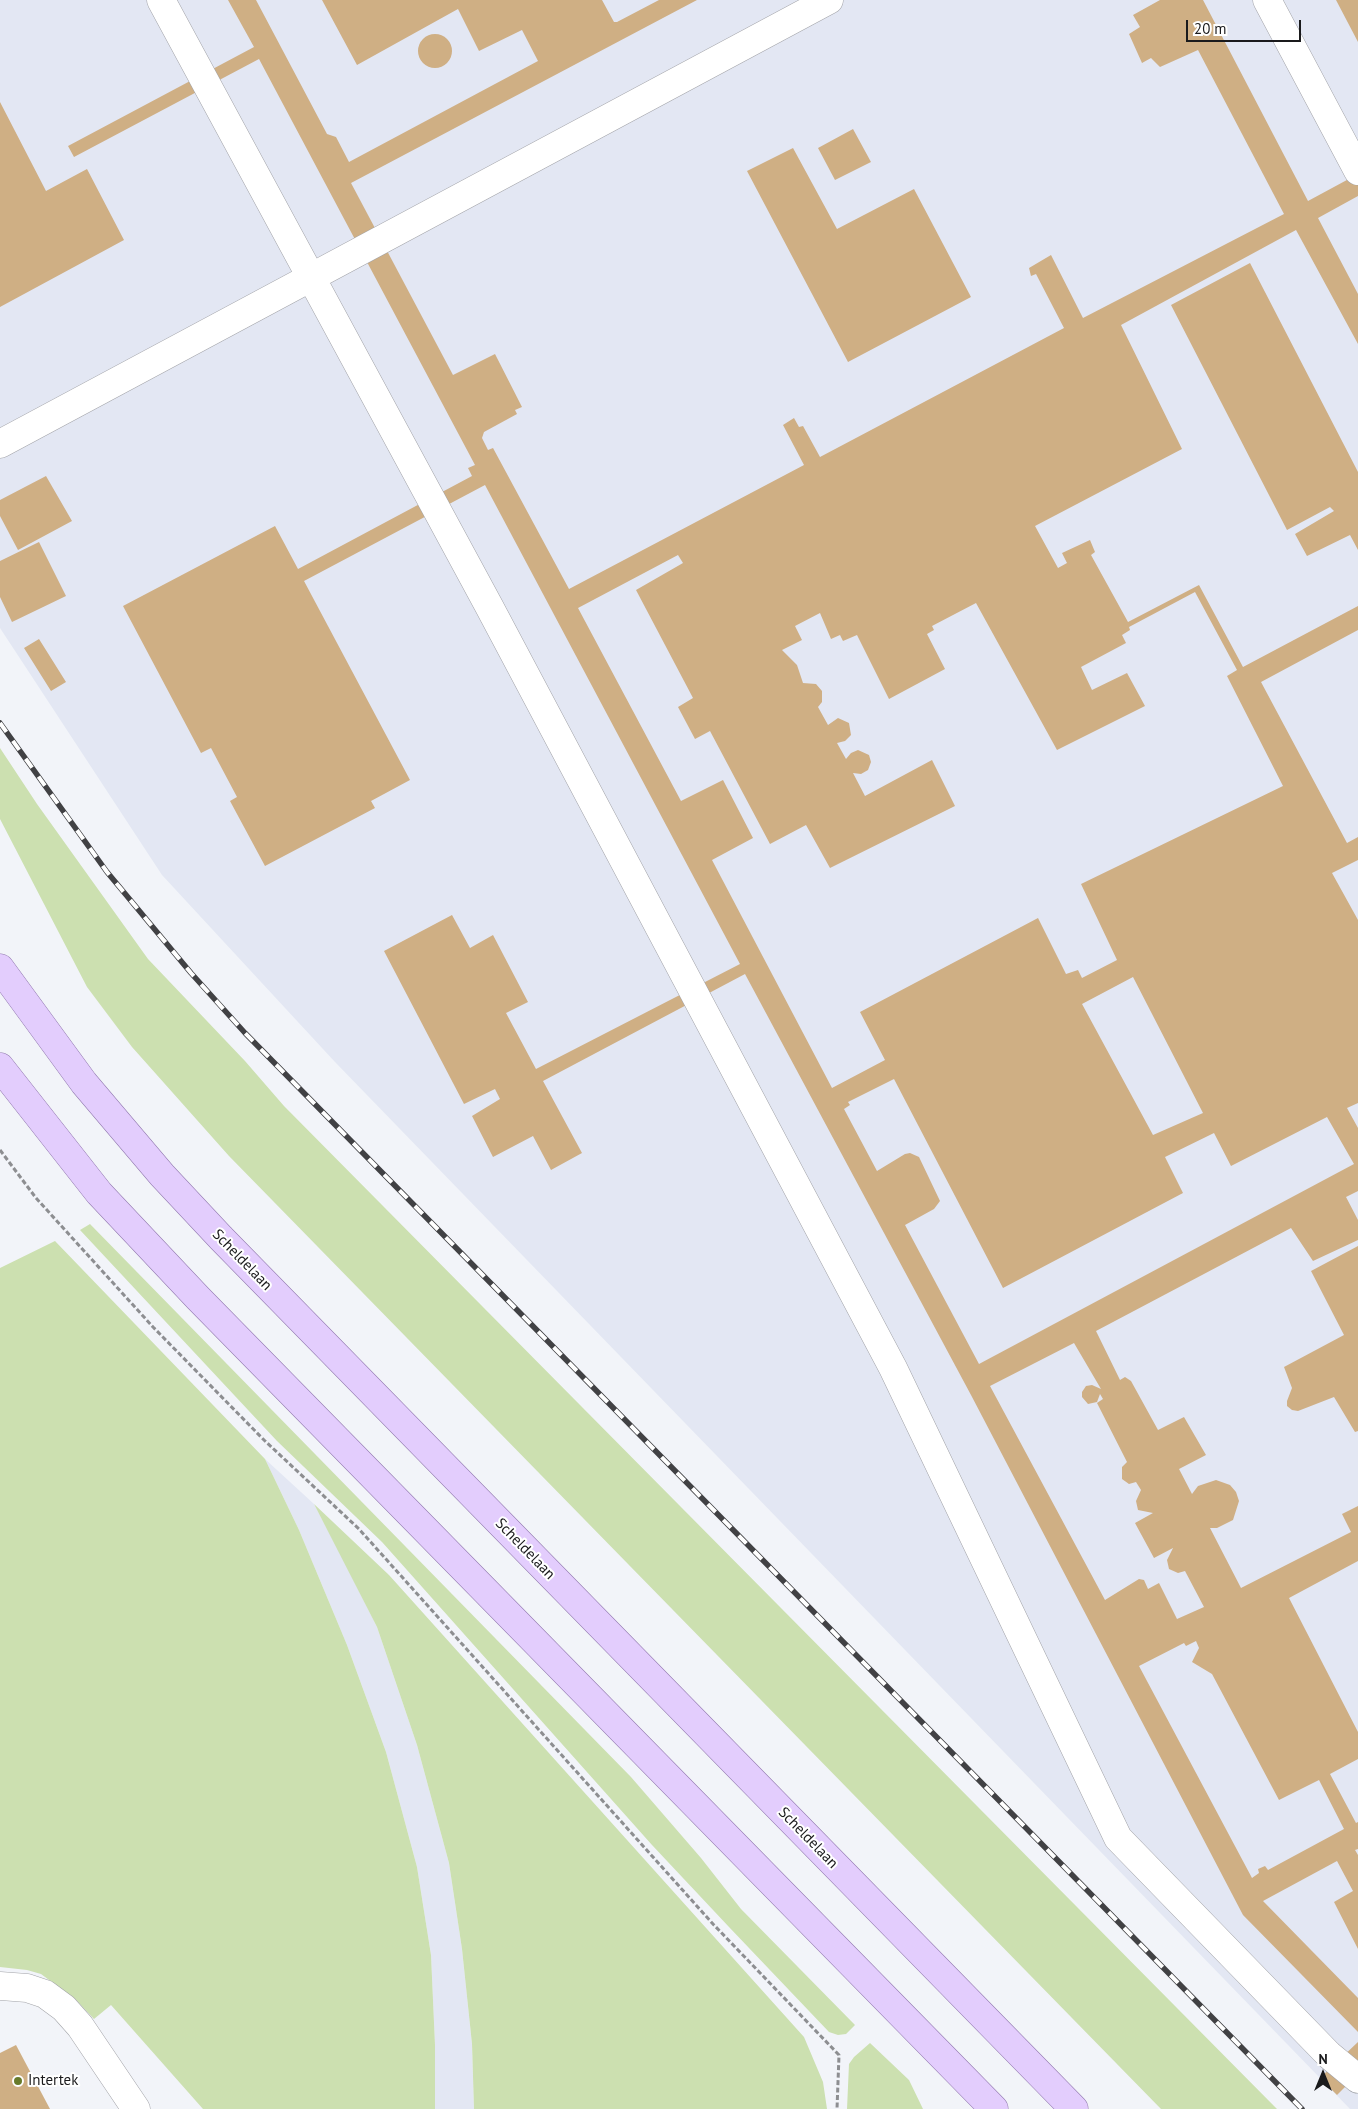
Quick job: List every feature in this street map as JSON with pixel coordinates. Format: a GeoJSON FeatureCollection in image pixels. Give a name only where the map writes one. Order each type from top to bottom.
{"type":"FeatureCollection","features":[{"type":"Feature","properties":{"kind":"main road","name":"Scheldelaan"},"geometry":{"type":"LineString","coordinates":[[0,968],[84,1083],[162,1175],[221,1238],[1074,2109]]}},
{"type":"Feature","properties":{"kind":"main road"},"geometry":{"type":"LineString","coordinates":[[0,1067],[98,1193],[245,1346],[994,2109]]}},
{"type":"Feature","properties":{"kind":"lane"},"geometry":{"type":"LineString","coordinates":[[161,0],[490,608],[893,1368],[1118,1838],[1329,2055],[1358,2078]]}},
{"type":"Feature","properties":{"kind":"lane"},"geometry":{"type":"LineString","coordinates":[[0,444],[829,0]]}},
{"type":"Feature","properties":{"kind":"lane"},"geometry":{"type":"LineString","coordinates":[[1267,0],[1358,171]]}},
{"type":"Feature","properties":{"kind":"lane"},"geometry":{"type":"LineString","coordinates":[[0,1986],[27,1988],[45,1994],[64,2008],[80,2026],[136,2109]]}},
{"type":"Feature","properties":{"kind":"path"},"geometry":{"type":"LineString","coordinates":[[0,1150],[36,1198],[153,1327],[264,1440],[366,1536],[713,1924],[839,2055],[838,2109]]}},
{"type":"Feature","properties":{"kind":"shaded area"},"geometry":{"type":"Polygon","coordinates":[[[0,0],[1358,0],[1358,2109],[1350,2109],[335,1062],[162,875],[0,628],[0,0]]]}},
{"type":"Feature","properties":{"kind":"shaded area"},"geometry":{"type":"Polygon","coordinates":[[[265,1459],[314,1504],[377,1627],[417,1745],[449,1863],[462,1949],[472,2044],[474,2109],[435,2109],[435,2045],[431,1955],[417,1867],[386,1752],[347,1645],[299,1530],[265,1459]]]}},
{"type":"Feature","properties":{"kind":"green space"},"geometry":{"type":"Polygon","coordinates":[[[0,748],[37,804],[148,959],[245,1061],[284,1106],[1277,2109],[1161,2109],[229,1156],[132,1047],[87,987],[0,819],[0,748]]]}},
{"type":"Feature","properties":{"kind":"green space"},"geometry":{"type":"Polygon","coordinates":[[[90,1224],[631,1777],[701,1858],[741,1909],[855,2025],[846,2034],[838,2035],[829,2032],[652,1845],[382,1542],[277,1441],[80,1230],[90,1224]]]}},
{"type":"Feature","properties":{"kind":"green space"},"geometry":{"type":"Polygon","coordinates":[[[55,1241],[265,1459],[299,1530],[347,1645],[386,1752],[417,1867],[431,1955],[435,2045],[435,2109],[203,2109],[111,2005],[94,2019],[76,2000],[41,1974],[27,1970],[0,1967],[0,1268],[55,1241]]]}},
{"type":"Feature","properties":{"kind":"green space"},"geometry":{"type":"Polygon","coordinates":[[[314,1504],[389,1575],[804,2037],[823,2082],[827,2109],[474,2109],[472,2044],[462,1949],[449,1863],[417,1745],[377,1627],[314,1504]]]}},
{"type":"Feature","properties":{"kind":"green space"},"geometry":{"type":"Polygon","coordinates":[[[870,2043],[909,2080],[923,2109],[847,2109],[849,2064],[870,2043]]]}},
{"type":"Feature","properties":{"kind":"building"},"geometry":{"type":"Polygon","coordinates":[[[228,0],[256,0],[327,134],[336,137],[349,162],[538,61],[522,30],[479,51],[458,9],[357,65],[322,0],[602,0],[614,22],[617,22],[659,0],[697,0],[351,183],[453,375],[495,354],[522,407],[515,410],[517,414],[484,432],[482,438],[488,450],[493,448],[569,589],[804,465],[783,425],[794,418],[799,427],[803,426],[820,457],[1064,328],[1036,274],[1031,276],[1029,268],[1051,255],[1083,318],[1284,214],[1198,50],[1160,67],[1151,58],[1142,63],[1129,34],[1140,27],[1133,15],[1160,0],[1203,0],[1308,201],[1358,174],[1358,196],[1318,218],[1358,294],[1358,344],[1296,230],[1121,325],[1182,449],[1035,526],[1058,568],[1067,563],[1062,553],[1090,540],[1095,552],[1091,555],[1128,622],[1199,585],[1243,667],[1358,606],[1358,630],[1261,682],[1347,843],[1358,837],[1358,860],[1332,873],[1358,920],[1358,1103],[1347,1108],[1358,1128],[1358,1191],[1346,1197],[1358,1220],[1358,1240],[1313,1261],[1291,1228],[1096,1331],[1120,1380],[1125,1377],[1131,1381],[1158,1430],[1184,1417],[1206,1455],[1179,1469],[1192,1494],[1198,1486],[1216,1480],[1230,1485],[1236,1492],[1239,1501],[1233,1520],[1217,1528],[1210,1528],[1241,1588],[1351,1532],[1342,1514],[1358,1506],[1358,1561],[1289,1598],[1358,1732],[1358,1759],[1330,1774],[1356,1823],[1358,1822],[1358,1849],[1355,1850],[1358,1855],[1358,1949],[1334,1902],[1353,1891],[1337,1861],[1263,1901],[1358,1998],[1358,2032],[1243,1915],[971,1395],[745,974],[543,1081],[582,1153],[551,1170],[533,1136],[493,1157],[472,1116],[500,1099],[495,1089],[464,1104],[384,951],[452,915],[470,948],[493,935],[528,1002],[506,1013],[536,1069],[740,964],[485,485],[304,581],[410,780],[371,801],[375,808],[265,866],[230,801],[237,797],[211,748],[201,753],[123,606],[275,526],[298,569],[472,476],[468,468],[475,465],[259,59],[74,157],[68,146],[254,47],[228,0]],[[678,555],[578,608],[681,801],[723,780],[753,838],[712,860],[832,1088],[885,1060],[860,1012],[1038,918],[1066,974],[1078,970],[1082,978],[1117,960],[1081,884],[1283,786],[1227,676],[1237,670],[1195,592],[1129,627],[1130,630],[1122,635],[1126,643],[1081,667],[1092,690],[1127,673],[1145,706],[1057,750],[976,603],[932,626],[934,630],[927,634],[945,669],[889,699],[857,635],[843,641],[840,635],[831,639],[820,613],[795,626],[802,640],[782,650],[797,665],[803,683],[816,684],[822,691],[822,702],[818,707],[828,725],[838,718],[849,723],[851,735],[845,741],[837,743],[846,759],[851,753],[858,750],[869,755],[871,762],[868,770],[861,774],[853,773],[865,796],[932,760],[955,806],[830,868],[806,825],[770,844],[710,731],[695,739],[678,707],[693,698],[636,590],[683,563],[678,555]],[[1133,977],[1082,1004],[1153,1135],[1203,1113],[1133,977]],[[894,1079],[848,1102],[850,1105],[844,1109],[877,1171],[905,1154],[910,1153],[919,1157],[940,1201],[934,1209],[905,1225],[979,1364],[1354,1164],[1327,1117],[1231,1166],[1214,1133],[1165,1157],[1183,1193],[1003,1288],[894,1079]],[[1074,1343],[990,1386],[1105,1600],[1139,1579],[1144,1580],[1148,1589],[1159,1583],[1177,1619],[1204,1607],[1185,1571],[1178,1573],[1169,1569],[1167,1560],[1173,1548],[1154,1558],[1135,1523],[1153,1513],[1138,1510],[1136,1501],[1141,1490],[1136,1482],[1129,1484],[1122,1479],[1122,1467],[1127,1462],[1097,1403],[1103,1399],[1100,1394],[1097,1402],[1088,1404],[1082,1397],[1082,1392],[1086,1386],[1092,1385],[1101,1389],[1074,1343]],[[1196,1641],[1186,1646],[1184,1643],[1139,1666],[1252,1878],[1259,1873],[1258,1869],[1265,1866],[1268,1870],[1344,1829],[1319,1780],[1279,1800],[1212,1674],[1192,1662],[1199,1648],[1196,1641]]]}},
{"type":"Feature","properties":{"kind":"building"},"geometry":{"type":"Polygon","coordinates":[[[1336,0],[1358,0],[1358,42],[1336,0]]]}},
{"type":"Feature","properties":{"kind":"building"},"geometry":{"type":"Polygon","coordinates":[[[435,34],[442,35],[447,39],[451,44],[451,58],[447,63],[442,67],[435,68],[428,67],[423,63],[419,58],[418,51],[419,44],[423,39],[428,35],[435,34]]]}},
{"type":"Feature","properties":{"kind":"building"},"geometry":{"type":"Polygon","coordinates":[[[0,102],[46,191],[87,169],[124,240],[0,307],[0,102]]]}},
{"type":"Feature","properties":{"kind":"building"},"geometry":{"type":"Polygon","coordinates":[[[853,129],[871,162],[835,180],[818,148],[853,129]]]}},
{"type":"Feature","properties":{"kind":"building"},"geometry":{"type":"Polygon","coordinates":[[[793,148],[837,229],[914,189],[971,297],[848,362],[747,171],[793,148]]]}},
{"type":"Feature","properties":{"kind":"building"},"geometry":{"type":"Polygon","coordinates":[[[1250,263],[1358,472],[1358,550],[1350,535],[1307,556],[1295,534],[1334,511],[1330,507],[1287,530],[1171,305],[1250,263]]]}},
{"type":"Feature","properties":{"kind":"building"},"geometry":{"type":"Polygon","coordinates":[[[46,476],[72,521],[18,550],[0,516],[0,500],[46,476]]]}},
{"type":"Feature","properties":{"kind":"building"},"geometry":{"type":"Polygon","coordinates":[[[39,542],[66,596],[12,622],[0,597],[0,561],[39,542]]]}},
{"type":"Feature","properties":{"kind":"building"},"geometry":{"type":"Polygon","coordinates":[[[39,639],[66,682],[51,691],[24,648],[39,639]]]}},
{"type":"Feature","properties":{"kind":"building"},"geometry":{"type":"Polygon","coordinates":[[[1358,1246],[1358,1431],[1355,1432],[1334,1397],[1298,1411],[1292,1410],[1287,1406],[1292,1388],[1284,1367],[1344,1335],[1311,1271],[1358,1246]]]}},
{"type":"Feature","properties":{"kind":"building"},"geometry":{"type":"Polygon","coordinates":[[[1358,2042],[1358,2074],[1337,2095],[1320,2078],[1358,2042]]]}},
{"type":"Feature","properties":{"kind":"building","name":"Intertek"},"geometry":{"type":"Polygon","coordinates":[[[16,2045],[50,2109],[0,2109],[0,2053],[16,2045]]]}},
{"type":"Feature","properties":{"kind":"railway"},"geometry":{"type":"LineString","coordinates":[[0,723],[107,872],[191,973],[245,1033],[1302,2109]]}},
{"type":"Feature","properties":{"kind":"place","name":"Intertek"},"geometry":{"type":"Point","coordinates":[18,2081]}}]}
